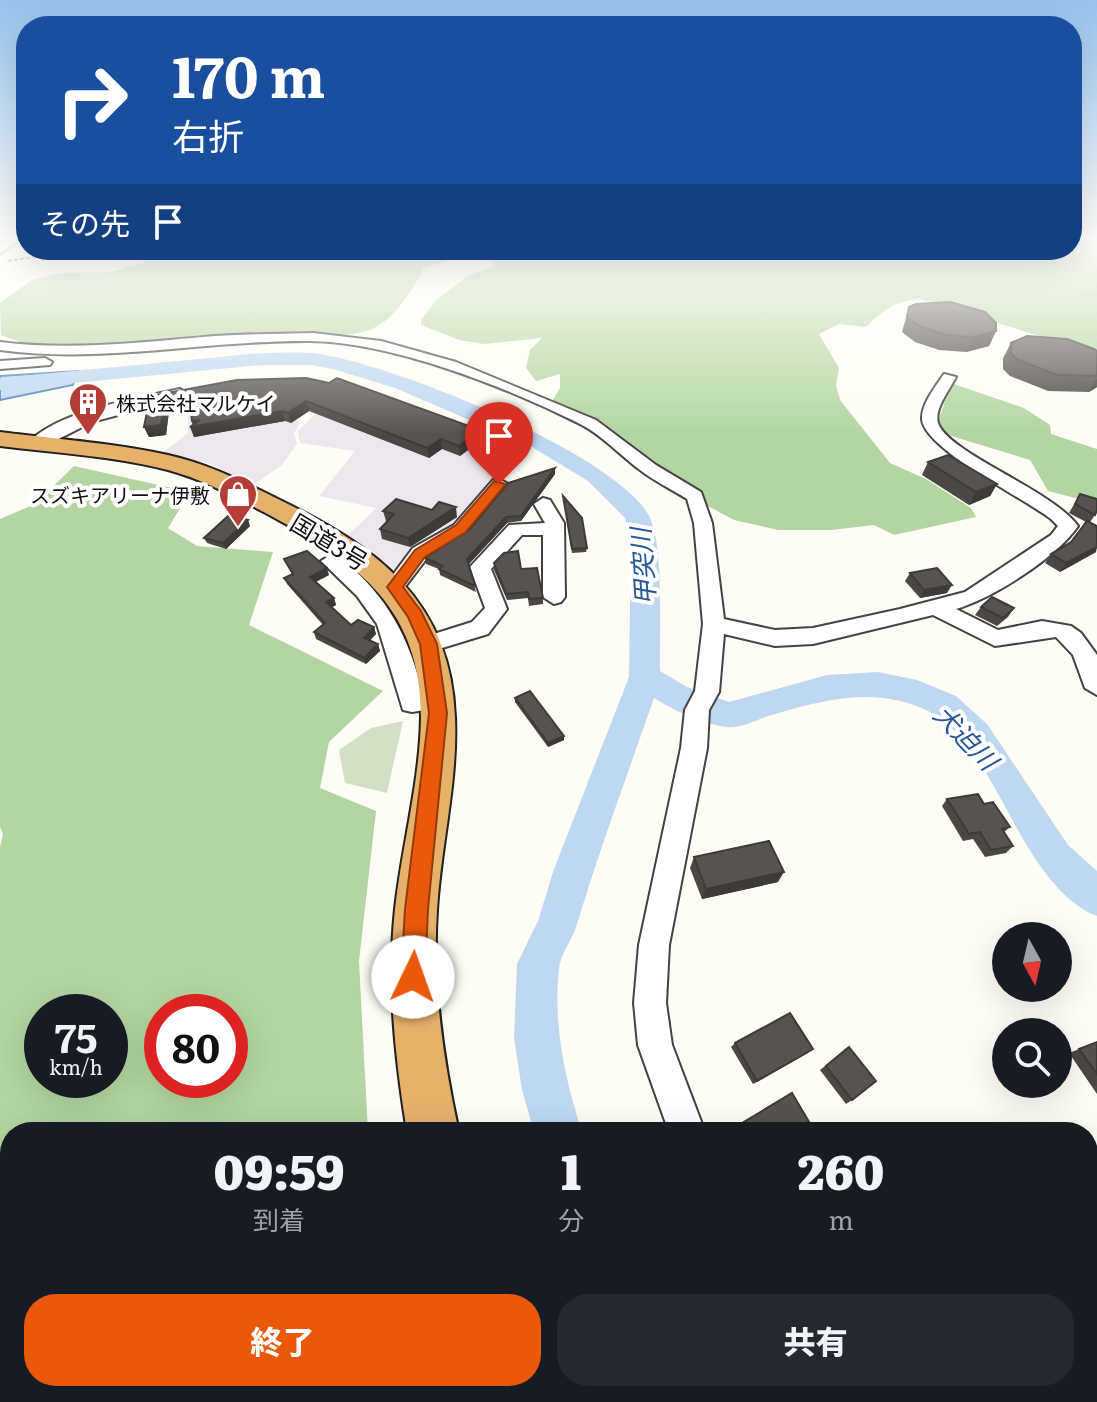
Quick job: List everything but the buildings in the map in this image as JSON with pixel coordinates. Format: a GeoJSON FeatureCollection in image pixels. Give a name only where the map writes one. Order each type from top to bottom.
{"type":"FeatureCollection","features":[{"type":"Feature","properties":{"kind":"highway","name":"国道3号"},"geometry":{"type":"LineString","coordinates":[[0,439],[148,459],[193,469],[287,514],[348,550],[394,587],[415,615],[429,644],[437,700],[438,735],[416,909],[413,977],[419,1050],[431,1122]]}},
{"type":"Feature","properties":{"kind":"street"},"geometry":{"type":"LineString","coordinates":[[0,346],[31,350],[146,348],[262,338],[362,341],[451,365],[590,423],[650,469],[695,496],[703,523],[714,624],[694,748],[651,971],[655,1045],[683,1122]]}},
{"type":"Feature","properties":{"kind":"street"},"geometry":{"type":"LineString","coordinates":[[0,365],[66,361],[146,348]]}},
{"type":"Feature","properties":{"kind":"street"},"geometry":{"type":"LineString","coordinates":[[714,624],[775,638],[813,636],[935,607],[972,597],[1058,539],[1068,526],[1058,514],[983,468],[934,429],[931,415],[949,377]]}},
{"type":"Feature","properties":{"kind":"street"},"geometry":{"type":"LineString","coordinates":[[35,444],[51,433],[104,413],[194,392]]}},
{"type":"Feature","properties":{"kind":"street"},"geometry":{"type":"LineString","coordinates":[[394,587],[420,553],[461,529],[499,484]]}},
{"type":"Feature","properties":{"kind":"street"},"geometry":{"type":"LineString","coordinates":[[543,504],[555,523],[554,597]]}},
{"type":"Feature","properties":{"kind":"street"},"geometry":{"type":"LineString","coordinates":[[429,644],[480,628],[496,609],[480,567],[503,547],[516,529],[553,529]]}},
{"type":"Feature","properties":{"kind":"street"},"geometry":{"type":"LineString","coordinates":[[348,550],[331,561],[375,602],[393,630],[412,703],[437,700]]}},
{"type":"Feature","properties":{"kind":"street"},"geometry":{"type":"LineString","coordinates":[[935,607],[995,638],[1036,627],[1063,634],[1080,647],[1091,679],[1097,686]]}},
{"type":"Feature","properties":{"kind":"shaded area"},"geometry":{"type":"Polygon","coordinates":[[[357,391],[509,448],[498,481],[460,525],[400,572],[346,537],[376,508],[319,496],[355,451],[300,443],[298,431],[322,407],[357,391]]]}},
{"type":"Feature","properties":{"kind":"shaded area"},"geometry":{"type":"Polygon","coordinates":[[[214,406],[272,412],[297,420],[300,423],[294,433],[297,444],[282,465],[253,485],[210,464],[162,453],[188,433],[188,411],[214,406]]]}},
{"type":"Feature","properties":{"kind":"green space"},"geometry":{"type":"Polygon","coordinates":[[[0,303],[402,303],[390,317],[374,328],[343,335],[229,334],[84,350],[55,349],[1,335],[0,303]]]}},
{"type":"Feature","properties":{"kind":"green space"},"geometry":{"type":"Polygon","coordinates":[[[434,303],[899,303],[866,327],[839,324],[819,334],[839,368],[836,386],[840,400],[890,463],[926,479],[971,508],[976,517],[894,535],[874,525],[831,530],[778,530],[734,520],[706,505],[704,497],[659,470],[609,430],[552,401],[560,388],[560,374],[536,381],[526,368],[530,350],[542,338],[484,344],[459,340],[421,325],[421,320],[434,303]]]}},
{"type":"Feature","properties":{"kind":"green space"},"geometry":{"type":"Polygon","coordinates":[[[935,303],[1097,303],[1097,354],[935,303]]]}},
{"type":"Feature","properties":{"kind":"green space"},"geometry":{"type":"Polygon","coordinates":[[[951,383],[1024,408],[1050,425],[1051,434],[1097,449],[1097,498],[1075,498],[1048,491],[1030,460],[948,435],[938,422],[951,383]]]}},
{"type":"Feature","properties":{"kind":"green space"},"geometry":{"type":"Polygon","coordinates":[[[74,466],[190,492],[168,528],[197,546],[273,552],[249,625],[383,691],[329,742],[320,788],[376,811],[359,961],[367,1122],[0,1122],[0,847],[3,834],[0,827],[0,519],[35,504],[74,466]]]}},
{"type":"Feature","properties":{"kind":"green space"},"geometry":{"type":"Polygon","coordinates":[[[403,721],[387,793],[345,783],[339,750],[371,728],[403,721]]]}},
{"type":"Feature","properties":{"kind":"water"},"geometry":{"type":"Polygon","coordinates":[[[78,371],[73,385],[0,400],[0,376],[78,371]]]}},
{"type":"Feature","properties":{"kind":"waterway","name":"甲突川"},"geometry":{"type":"LineString","coordinates":[[0,384],[262,359],[311,359],[402,384],[540,442],[596,476],[637,516],[644,541],[645,677]]}},
{"type":"Feature","properties":{"kind":"waterway","name":"甲突川"},"geometry":{"type":"LineString","coordinates":[[555,1122],[545,1090],[536,1038],[538,964],[556,928],[573,869],[602,799],[645,677]]}},
{"type":"Feature","properties":{"kind":"waterway","name":"犬迫川"},"geometry":{"type":"LineString","coordinates":[[645,677],[676,696],[729,715],[827,687],[878,684],[917,692],[945,705],[975,733],[999,766],[1055,857],[1097,897]]}},
{"type":"Feature","properties":{"kind":"place","name":"株式会社マルケイ"},"geometry":{"type":"Point","coordinates":[88,436]}},
{"type":"Feature","properties":{"kind":"place","name":"スズキアリーナ伊敷"},"geometry":{"type":"Point","coordinates":[238,528]}},
{"type":"Feature","properties":{"kind":"route"},"geometry":{"type":"LineString","coordinates":[[413,977],[416,909],[438,735],[438,713],[429,644],[415,615],[394,587],[420,553],[461,529],[499,484]]}}]}
